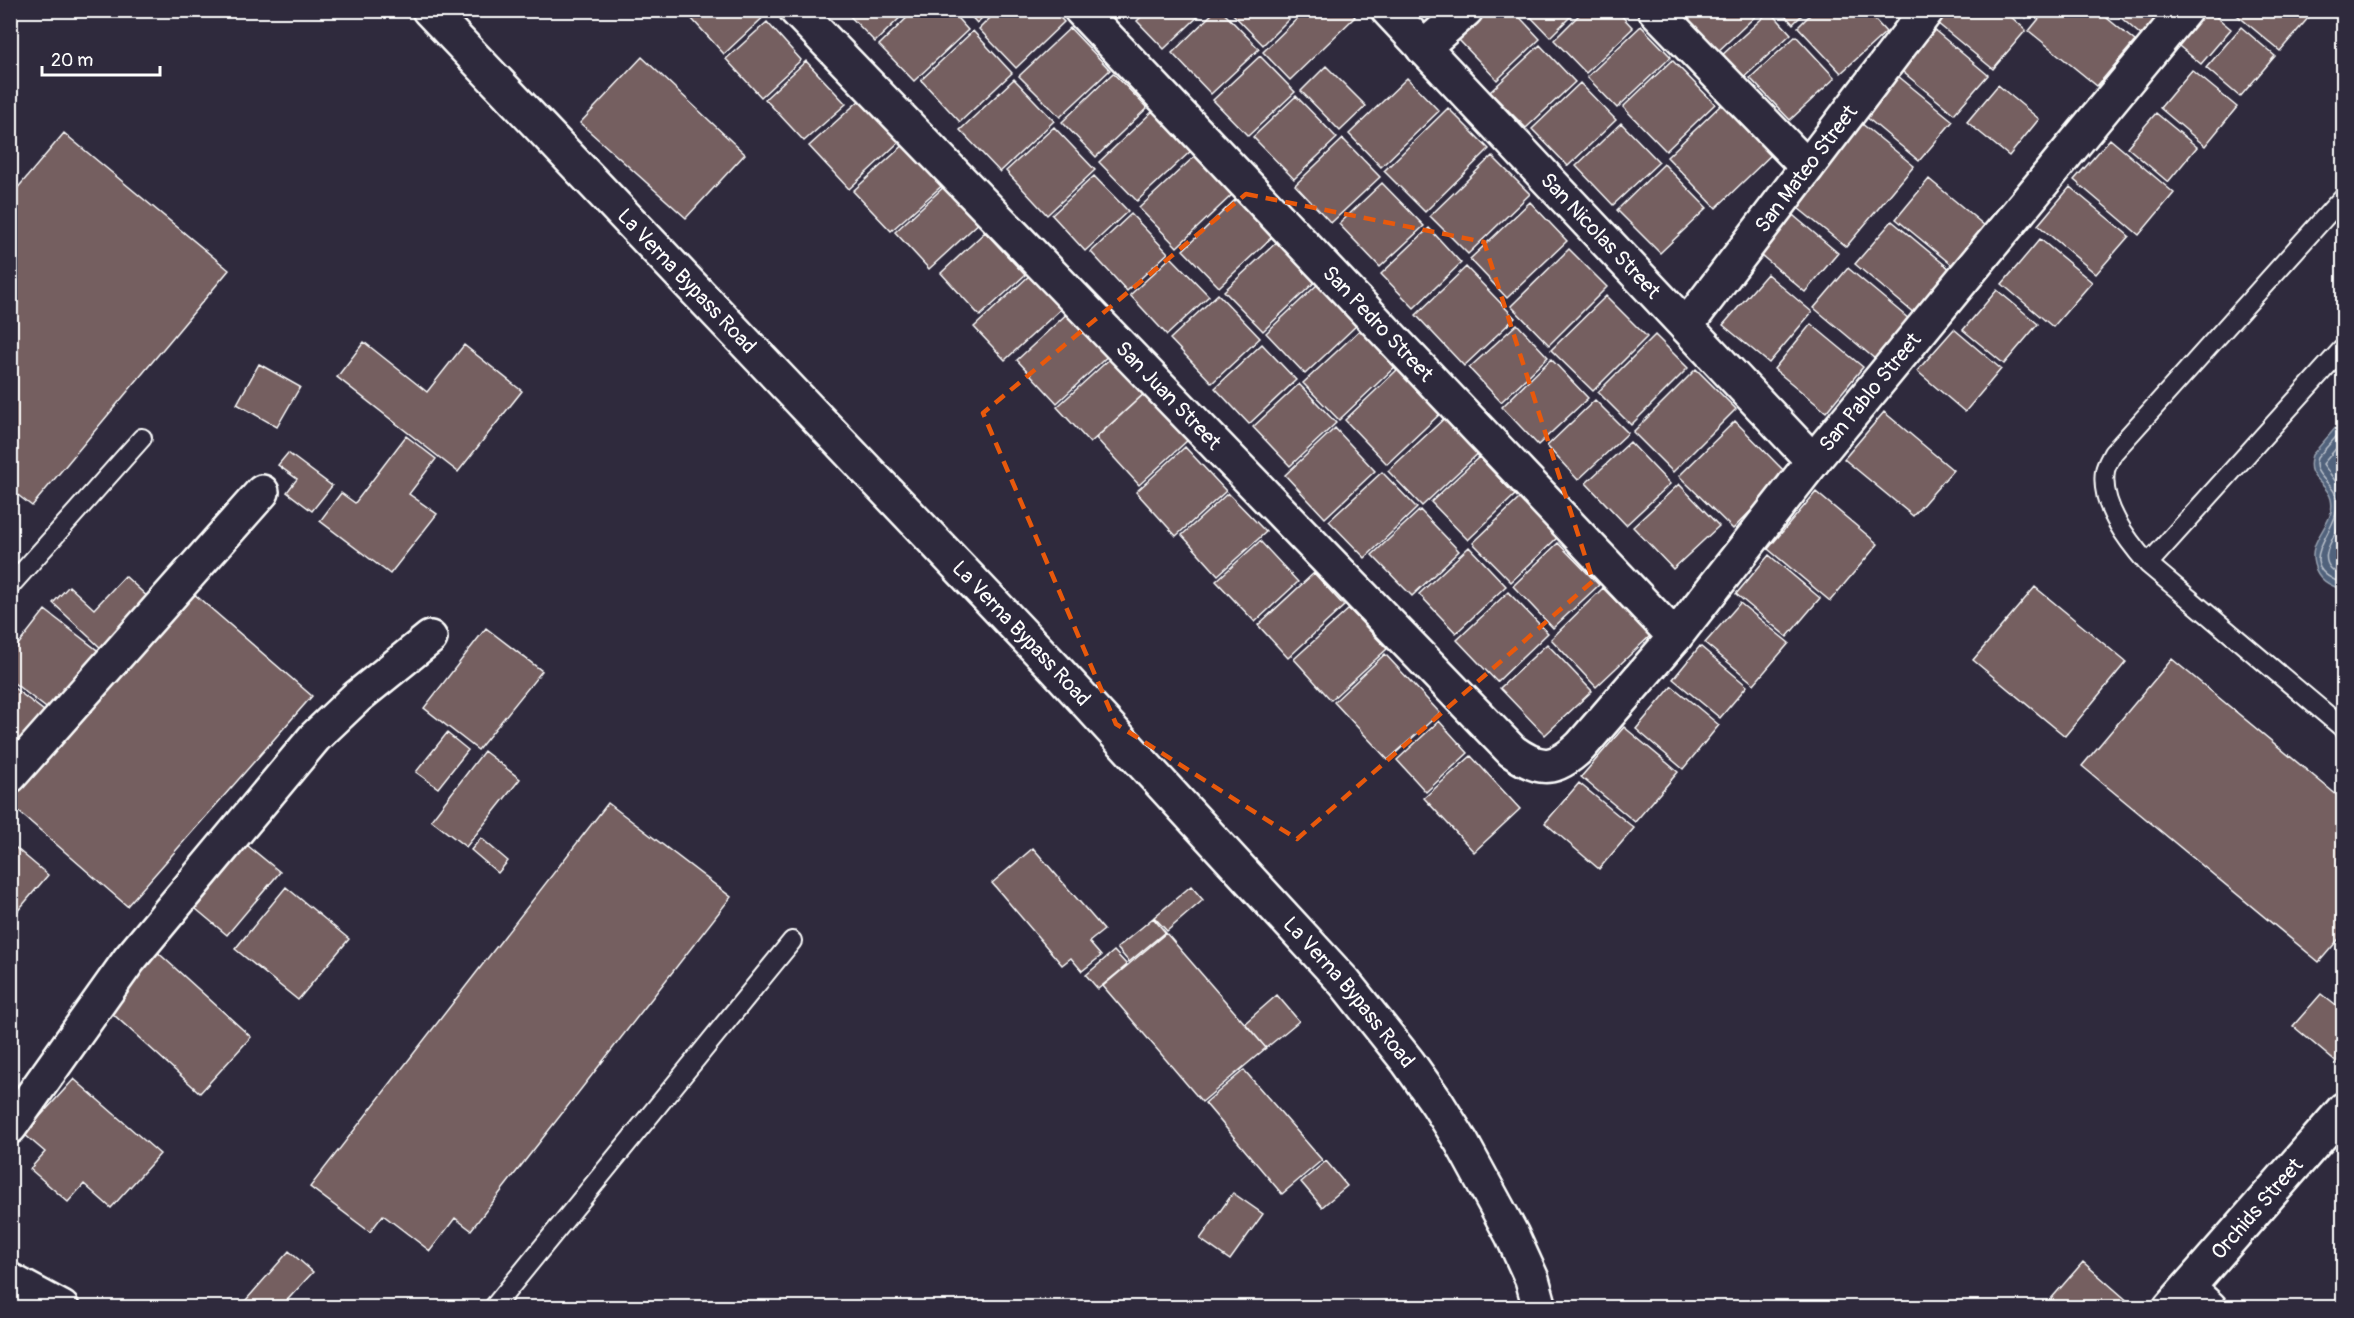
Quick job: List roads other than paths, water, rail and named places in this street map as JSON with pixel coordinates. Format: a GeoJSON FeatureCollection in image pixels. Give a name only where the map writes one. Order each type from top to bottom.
{"type":"FeatureCollection","features":[{"type":"Feature","properties":{"kind":"street","name":"La Verna Bypass Road"},"geometry":{"type":"LineString","coordinates":[[429,10],[1053,666],[1345,983],[1408,1062],[1462,1143],[1512,1235],[1532,1279],[1540,1308]]}},
{"type":"Feature","properties":{"kind":"street","name":"San Juan Street"},"geometry":{"type":"LineString","coordinates":[[796,10],[1512,751],[1529,763],[1549,766]]}},
{"type":"Feature","properties":{"kind":"street","name":"San Pedro Street"},"geometry":{"type":"LineString","coordinates":[[1081,10],[1675,638]]}},
{"type":"Feature","properties":{"kind":"street","name":"San Nicolas Street"},"geometry":{"type":"LineString","coordinates":[[1388,10],[1813,461]]}},
{"type":"Feature","properties":{"kind":"street"},"geometry":{"type":"LineString","coordinates":[[1424,48],[1466,10]]}},
{"type":"Feature","properties":{"kind":"street"},"geometry":{"type":"LineString","coordinates":[[1655,10],[1807,167]]}},
{"type":"Feature","properties":{"kind":"street","name":"San Pablo Street"},"geometry":{"type":"LineString","coordinates":[[1549,766],[1566,760],[1581,746],[1675,638],[1813,461],[2185,10]]}},
{"type":"Feature","properties":{"kind":"street","name":"San Mateo Street"},"geometry":{"type":"LineString","coordinates":[[1686,326],[1807,167],[1913,16]]}},
{"type":"Feature","properties":{"kind":"street"},"geometry":{"type":"LineString","coordinates":[[10,776],[262,492]]}},
{"type":"Feature","properties":{"kind":"street"},"geometry":{"type":"LineString","coordinates":[[10,1127],[129,960],[315,737],[357,697],[430,638]]}},
{"type":"Feature","properties":{"kind":"street","name":"Orchids Street"},"geometry":{"type":"LineString","coordinates":[[2190,1301],[2343,1109]]}},
{"type":"Feature","properties":{"kind":"street"},"geometry":{"type":"LineString","coordinates":[[10,1280],[62,1308]]}},
{"type":"Feature","properties":{"kind":"lane"},"geometry":{"type":"LineString","coordinates":[[2343,196],[2113,453],[2105,470],[2105,491],[2115,516],[2134,547],[2148,564],[2343,729]]}},
{"type":"Feature","properties":{"kind":"lane"},"geometry":{"type":"LineString","coordinates":[[2148,564],[2343,347]]}},
{"type":"Feature","properties":{"kind":"lane"},"geometry":{"type":"LineString","coordinates":[[10,586],[142,438]]}},
{"type":"Feature","properties":{"kind":"lane"},"geometry":{"type":"LineString","coordinates":[[493,1308],[792,941]]}},
{"type":"Feature","properties":{"kind":"water"},"geometry":{"type":"Polygon","coordinates":[[[2343,419],[2343,590],[2325,581],[2318,574],[2314,564],[2315,546],[2332,508],[2331,499],[2313,475],[2310,463],[2312,455],[2343,419]]]}}]}
